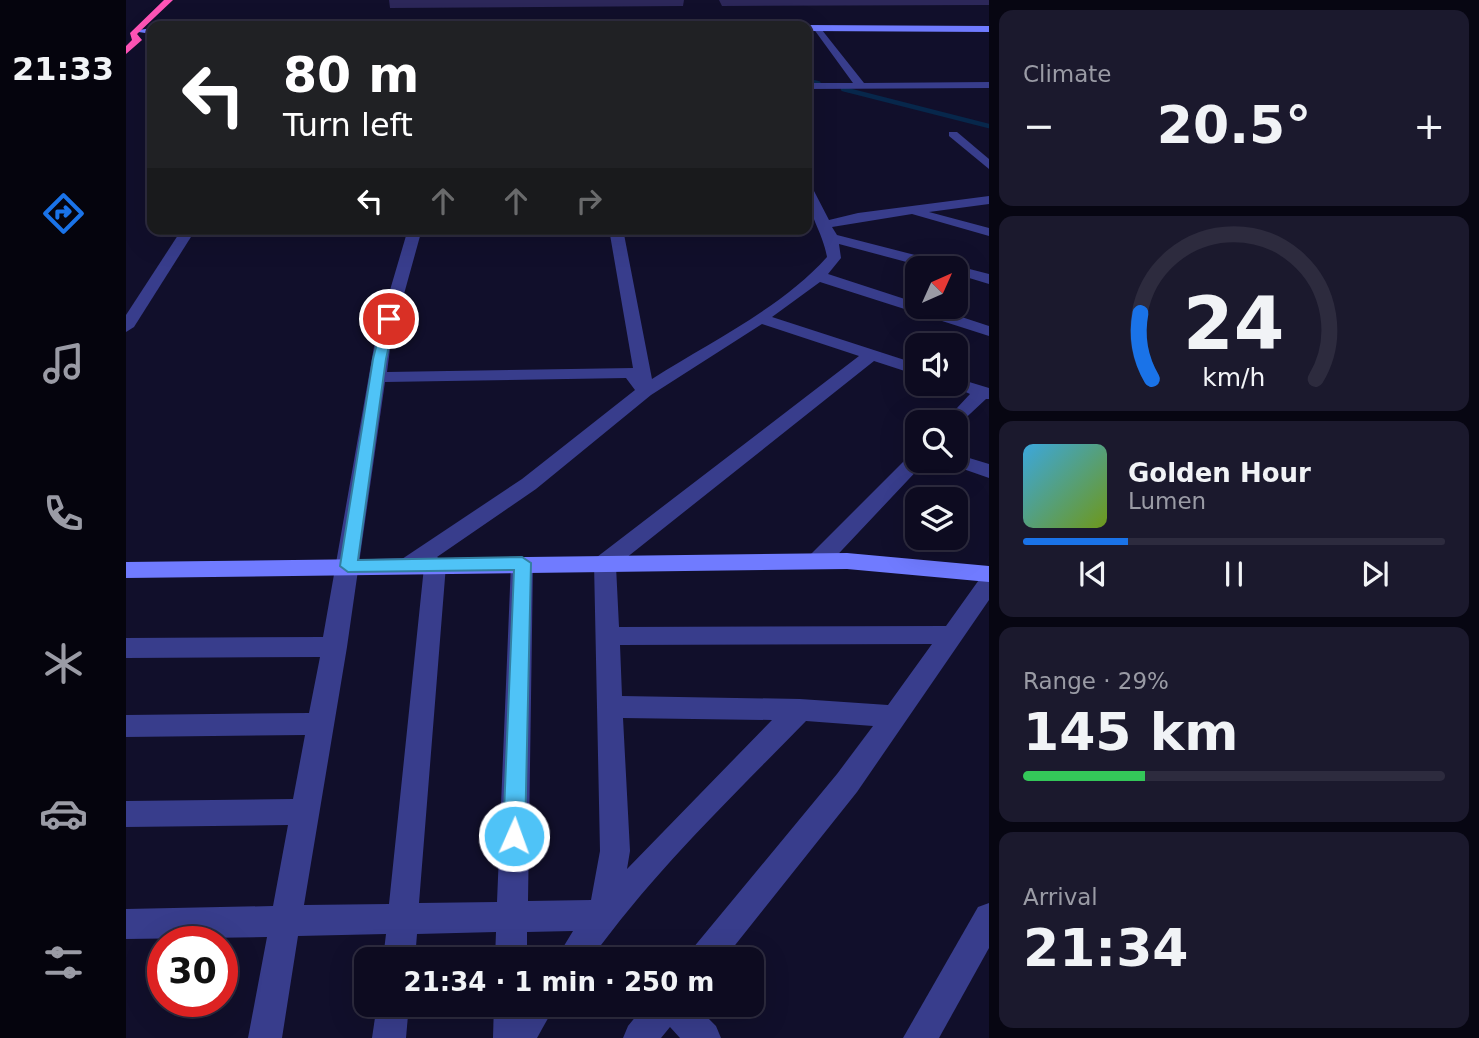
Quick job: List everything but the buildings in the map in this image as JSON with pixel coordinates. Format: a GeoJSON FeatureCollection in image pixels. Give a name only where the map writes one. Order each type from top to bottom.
{"type":"FeatureCollection","features":[{"type":"Feature","properties":{"kind":"highway"},"geometry":{"type":"LineString","coordinates":[[136,16],[156,0]]}},
{"type":"Feature","properties":{"kind":"highway"},"geometry":{"type":"LineString","coordinates":[[126,51],[137,40],[131,36],[169,0]]}},
{"type":"Feature","properties":{"kind":"street"},"geometry":{"type":"LineString","coordinates":[[812,28],[989,29]]}},
{"type":"Feature","properties":{"kind":"street"},"geometry":{"type":"LineString","coordinates":[[812,28],[860,85]]}},
{"type":"Feature","properties":{"kind":"street"},"geometry":{"type":"LineString","coordinates":[[812,86],[989,85]]}},
{"type":"Feature","properties":{"kind":"street"},"geometry":{"type":"LineString","coordinates":[[953,134],[989,165]]}},
{"type":"Feature","properties":{"kind":"street"},"geometry":{"type":"LineString","coordinates":[[827,231],[909,210],[989,200]]}},
{"type":"Feature","properties":{"kind":"street"},"geometry":{"type":"LineString","coordinates":[[400,947],[422,565],[645,391],[760,318],[818,276],[834,258],[827,231],[812,201]]}},
{"type":"Feature","properties":{"kind":"street"},"geometry":{"type":"LineString","coordinates":[[909,210],[989,232]]}},
{"type":"Feature","properties":{"kind":"street"},"geometry":{"type":"LineString","coordinates":[[827,231],[908,256]]}},
{"type":"Feature","properties":{"kind":"street"},"geometry":{"type":"LineString","coordinates":[[126,327],[185,235]]}},
{"type":"Feature","properties":{"kind":"street"},"geometry":{"type":"LineString","coordinates":[[265,1038],[307,812],[383,341],[413,235]]}},
{"type":"Feature","properties":{"kind":"street"},"geometry":{"type":"LineString","coordinates":[[617,235],[645,391]]}},
{"type":"Feature","properties":{"kind":"street"},"geometry":{"type":"LineString","coordinates":[[968,273],[989,279]]}},
{"type":"Feature","properties":{"kind":"street"},"geometry":{"type":"LineString","coordinates":[[818,276],[989,331]]}},
{"type":"Feature","properties":{"kind":"street"},"geometry":{"type":"LineString","coordinates":[[760,318],[905,366]]}},
{"type":"Feature","properties":{"kind":"street"},"geometry":{"type":"LineString","coordinates":[[605,563],[871,355]]}},
{"type":"Feature","properties":{"kind":"street"},"geometry":{"type":"LineString","coordinates":[[377,377],[631,373],[645,391]]}},
{"type":"Feature","properties":{"kind":"street"},"geometry":{"type":"LineString","coordinates":[[968,387],[986,393]]}},
{"type":"Feature","properties":{"kind":"street"},"geometry":{"type":"LineString","coordinates":[[967,410],[986,393]]}},
{"type":"Feature","properties":{"kind":"street"},"geometry":{"type":"LineString","coordinates":[[968,464],[989,471]]}},
{"type":"Feature","properties":{"kind":"street"},"geometry":{"type":"LineString","coordinates":[[818,561],[905,471]]}},
{"type":"Feature","properties":{"kind":"street"},"geometry":{"type":"LineString","coordinates":[[126,570],[818,561],[989,574]]}},
{"type":"Feature","properties":{"kind":"street"},"geometry":{"type":"LineString","coordinates":[[511,947],[522,563]]}},
{"type":"Feature","properties":{"kind":"street"},"geometry":{"type":"LineString","coordinates":[[604,915],[615,851],[605,563]]}},
{"type":"Feature","properties":{"kind":"street"},"geometry":{"type":"LineString","coordinates":[[715,947],[847,783],[989,583]]}},
{"type":"Feature","properties":{"kind":"street"},"geometry":{"type":"LineString","coordinates":[[607,636],[952,635]]}},
{"type":"Feature","properties":{"kind":"street"},"geometry":{"type":"LineString","coordinates":[[126,648],[335,646]]}},
{"type":"Feature","properties":{"kind":"street"},"geometry":{"type":"LineString","coordinates":[[611,707],[800,710],[895,716]]}},
{"type":"Feature","properties":{"kind":"street"},"geometry":{"type":"LineString","coordinates":[[581,947],[604,915],[708,802],[800,710]]}},
{"type":"Feature","properties":{"kind":"street"},"geometry":{"type":"LineString","coordinates":[[126,726],[321,724]]}},
{"type":"Feature","properties":{"kind":"street"},"geometry":{"type":"LineString","coordinates":[[126,814],[307,812]]}},
{"type":"Feature","properties":{"kind":"street"},"geometry":{"type":"LineString","coordinates":[[126,924],[404,916],[511,918],[604,915]]}},
{"type":"Feature","properties":{"kind":"street"},"geometry":{"type":"LineString","coordinates":[[920,1038],[989,918]]}},
{"type":"Feature","properties":{"kind":"street"},"geometry":{"type":"LineString","coordinates":[[389,1038],[391,1017]]}},
{"type":"Feature","properties":{"kind":"street"},"geometry":{"type":"LineString","coordinates":[[510,1017],[510,1038]]}},
{"type":"Feature","properties":{"kind":"street"},"geometry":{"type":"LineString","coordinates":[[517,1038],[531,1017]]}},
{"type":"Feature","properties":{"kind":"street"},"geometry":{"type":"LineString","coordinates":[[640,1038],[657,1017]]}},
{"type":"Feature","properties":{"kind":"street"},"geometry":{"type":"LineString","coordinates":[[682,1017],[704,1038]]}},
{"type":"Feature","properties":{"kind":"waterway"},"geometry":{"type":"LineString","coordinates":[[812,81],[819,83]]}},
{"type":"Feature","properties":{"kind":"waterway"},"geometry":{"type":"LineString","coordinates":[[850,91],[843,89],[989,126]]}},
{"type":"Feature","properties":{"kind":"route"},"geometry":{"type":"LineString","coordinates":[[389,319],[380,359],[348,566],[522,563],[514,836]]}}]}
